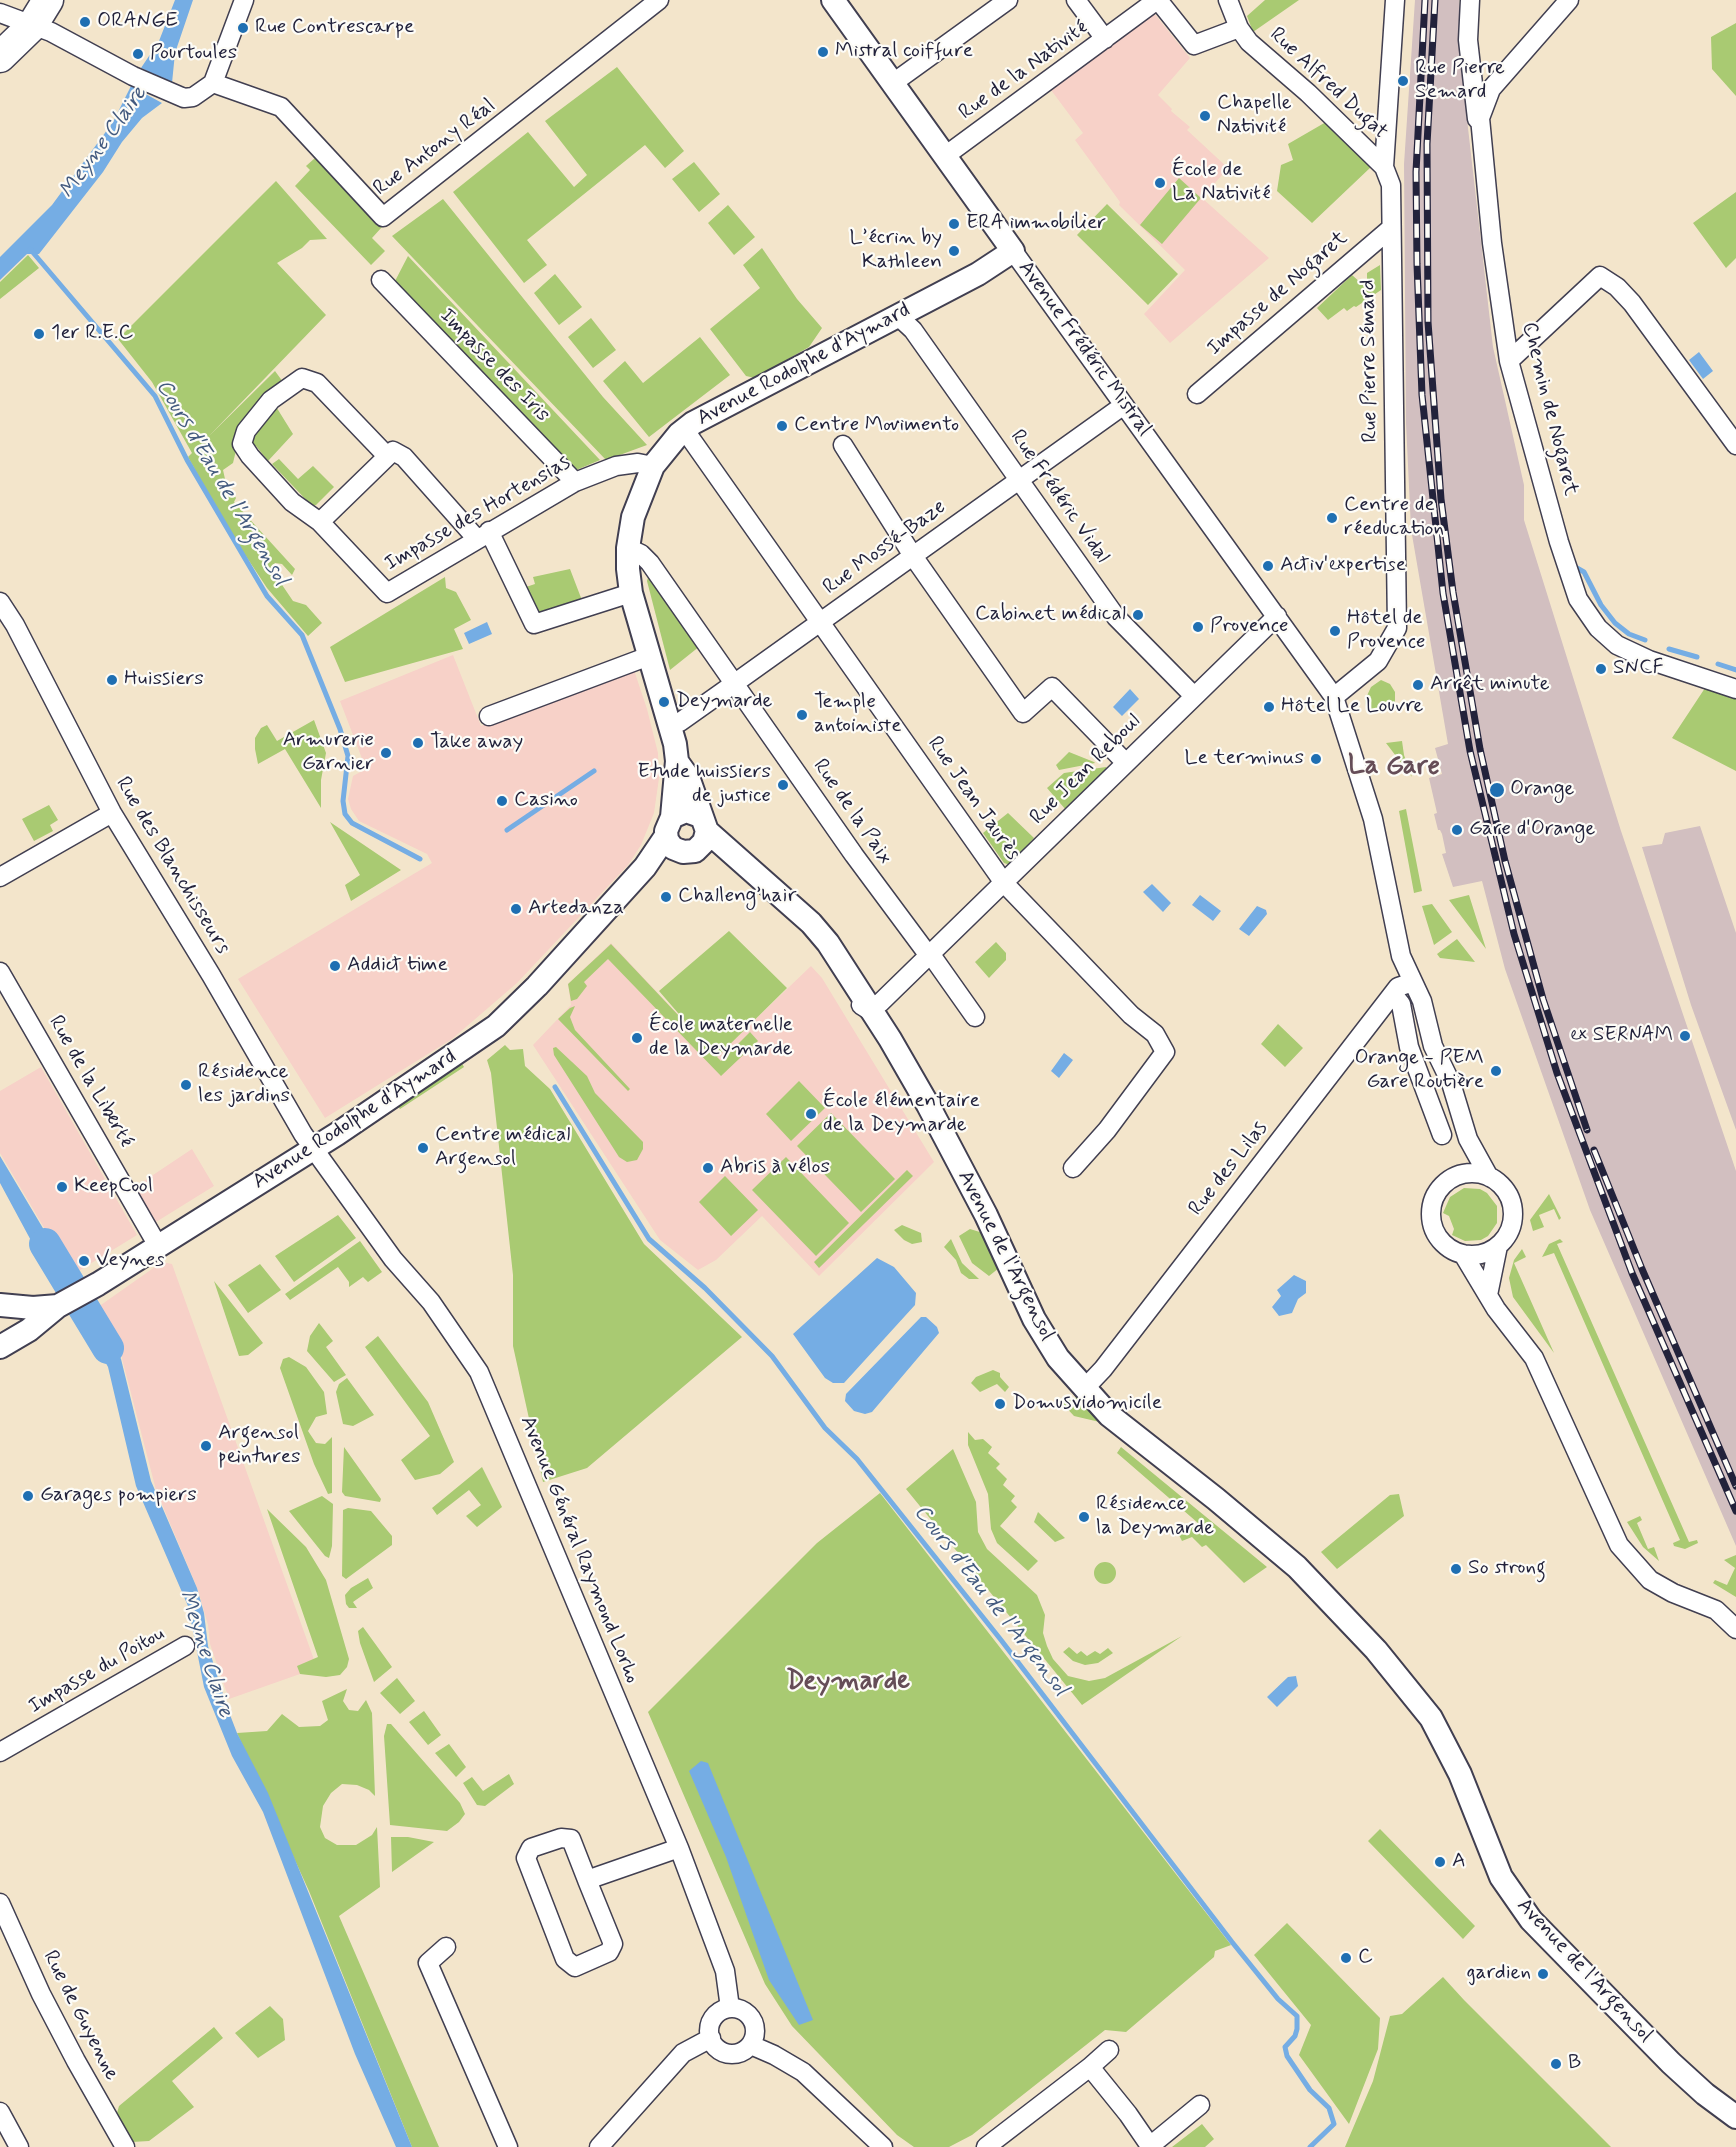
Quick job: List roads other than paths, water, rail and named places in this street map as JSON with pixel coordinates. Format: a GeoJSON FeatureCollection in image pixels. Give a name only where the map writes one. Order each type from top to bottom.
{"type":"FeatureCollection","features":[{"type":"Feature","properties":{"kind":"main road"},"geometry":{"type":"LineString","coordinates":[[0,57],[32,26],[48,0]]}},
{"type":"Feature","properties":{"kind":"street"},"geometry":{"type":"LineString","coordinates":[[0,13],[51,32],[133,76],[184,98],[193,97],[213,83],[244,0]]}},
{"type":"Feature","properties":{"kind":"street","name":"Rue Antony Réal"},"geometry":{"type":"LineString","coordinates":[[213,83],[281,107],[383,217],[659,0]]}},
{"type":"Feature","properties":{"kind":"street"},"geometry":{"type":"LineString","coordinates":[[893,83],[1008,0]]}},
{"type":"Feature","properties":{"kind":"street"},"geometry":{"type":"LineString","coordinates":[[1076,0],[1105,39]]}},
{"type":"Feature","properties":{"kind":"street"},"geometry":{"type":"LineString","coordinates":[[1158,0],[1194,45],[1239,28]]}},
{"type":"Feature","properties":{"kind":"street","name":"Rue de la Nativité"},"geometry":{"type":"LineString","coordinates":[[945,156],[1158,0]]}},
{"type":"Feature","properties":{"kind":"street","name":"Rue Alfred Dugat"},"geometry":{"type":"LineString","coordinates":[[1228,0],[1239,28],[1384,167]]}},
{"type":"Feature","properties":{"kind":"street","name":"Rue Pierre Sémard"},"geometry":{"type":"LineString","coordinates":[[1334,697],[1378,661],[1398,628],[1391,185],[1384,167],[1395,0]]}},
{"type":"Feature","properties":{"kind":"street"},"geometry":{"type":"LineString","coordinates":[[1470,0],[1470,72],[1479,130]]}},
{"type":"Feature","properties":{"kind":"street","name":"Chemin de Nogaret"},"geometry":{"type":"LineString","coordinates":[[1569,0],[1491,89],[1482,107],[1479,130],[1509,361],[1559,542],[1578,599],[1598,628],[1617,645],[1649,660],[1736,689]]}},
{"type":"Feature","properties":{"kind":"street","name":"Avenue Frédéric Mistral"},"geometry":{"type":"LineString","coordinates":[[841,3],[893,83],[1334,697],[1365,788],[1401,956],[1422,1001],[1433,1046],[1451,1083],[1468,1139],[1489,1177]]}},
{"type":"Feature","properties":{"kind":"street","name":"Impasse de Nogaret"},"geometry":{"type":"LineString","coordinates":[[1197,394],[1390,229]]}},
{"type":"Feature","properties":{"kind":"street","name":"Avenue Rodolphe d'Aymard"},"geometry":{"type":"LineString","coordinates":[[31,1319],[85,1292],[314,1148],[496,1026],[537,986],[672,834],[677,761],[670,725],[631,593],[628,548],[636,507],[653,466],[684,429],[744,395],[978,274],[1013,251]]}},
{"type":"Feature","properties":{"kind":"street"},"geometry":{"type":"LineString","coordinates":[[1509,361],[1600,276],[1617,287],[1632,303],[1736,445]]}},
{"type":"Feature","properties":{"kind":"street","name":"Impasse des Iris"},"geometry":{"type":"LineString","coordinates":[[381,280],[574,482]]}},
{"type":"Feature","properties":{"kind":"street","name":"Rue Frédéric Vidal"},"geometry":{"type":"LineString","coordinates":[[898,316],[913,330],[1116,617],[1193,695]]}},
{"type":"Feature","properties":{"kind":"street","name":"Impasse des Hortensias"},"geometry":{"type":"LineString","coordinates":[[387,456],[317,383],[302,378],[287,387],[255,419],[246,431],[242,444],[292,502],[320,522],[387,593],[574,482],[616,466],[638,463],[653,466]]}},
{"type":"Feature","properties":{"kind":"street","name":"Rue Mossé-Baze"},"geometry":{"type":"LineString","coordinates":[[670,725],[680,722],[735,684],[1124,405]]}},
{"type":"Feature","properties":{"kind":"street","name":"Rue Jean Jaurès"},"geometry":{"type":"LineString","coordinates":[[684,429],[1004,883],[1131,1015],[1155,1034],[1165,1052],[1107,1130],[1073,1168]]}},
{"type":"Feature","properties":{"kind":"street"},"geometry":{"type":"LineString","coordinates":[[843,444],[913,556],[1023,713],[1052,687],[1125,762]]}},
{"type":"Feature","properties":{"kind":"street"},"geometry":{"type":"LineString","coordinates":[[320,522],[393,451],[404,457],[482,535],[534,624],[631,593]]}},
{"type":"Feature","properties":{"kind":"street","name":"Rue de la Paix"},"geometry":{"type":"LineString","coordinates":[[628,548],[641,554],[650,563],[854,855],[929,956],[934,959],[975,1017]]}},
{"type":"Feature","properties":{"kind":"street","name":"Rue des Blanchisseurs"},"geometry":{"type":"LineString","coordinates":[[0,602],[15,625],[112,813],[211,975],[303,1134],[314,1148]]}},
{"type":"Feature","properties":{"kind":"street","name":"Rue Jean Reboul"},"geometry":{"type":"LineString","coordinates":[[872,1009],[1004,883],[1193,695],[1277,616]]}},
{"type":"Feature","properties":{"kind":"street"},"geometry":{"type":"LineString","coordinates":[[489,716],[649,656]]}},
{"type":"Feature","properties":{"kind":"street","name":"Avenue Rodolphe d'Aymard"},"geometry":{"type":"LineString","coordinates":[[677,761],[688,777],[703,831]]}},
{"type":"Feature","properties":{"kind":"street"},"geometry":{"type":"LineString","coordinates":[[686,811],[703,831],[689,852],[672,834],[686,811]]}},
{"type":"Feature","properties":{"kind":"street"},"geometry":{"type":"LineString","coordinates":[[0,877],[112,813]]}},
{"type":"Feature","properties":{"kind":"street","name":"Avenue de l'Argensol"},"geometry":{"type":"LineString","coordinates":[[703,831],[811,923],[872,1009],[933,1113],[986,1215],[1034,1319],[1058,1358],[1109,1415],[1298,1567],[1376,1650],[1431,1718],[1460,1774],[1501,1877],[1531,1920],[1671,2063],[1736,2117]]}},
{"type":"Feature","properties":{"kind":"street","name":"Avenue de l'Argensol"},"geometry":{"type":"LineString","coordinates":[[840,962],[848,991],[877,1041],[906,1069]]}},
{"type":"Feature","properties":{"kind":"street","name":"Rue de la Liberté"},"geometry":{"type":"LineString","coordinates":[[0,972],[158,1246]]}},
{"type":"Feature","properties":{"kind":"street","name":"Rue des Lilas"},"geometry":{"type":"LineString","coordinates":[[1084,1389],[1103,1369],[1393,994],[1402,984],[1413,982]]}},
{"type":"Feature","properties":{"kind":"street"},"geometry":{"type":"LineString","coordinates":[[848,991],[865,1009],[872,1009]]}},
{"type":"Feature","properties":{"kind":"street"},"geometry":{"type":"LineString","coordinates":[[1393,994],[1401,1004],[1409,1047],[1442,1135]]}},
{"type":"Feature","properties":{"kind":"street"},"geometry":{"type":"LineString","coordinates":[[1457,1176],[1468,1139]]}},
{"type":"Feature","properties":{"kind":"street","name":"Avenue Général Raymond Lorho"},"geometry":{"type":"LineString","coordinates":[[314,1148],[393,1259],[442,1317],[479,1372],[491,1395],[593,1648],[679,1848],[725,1971],[730,2008]]}},
{"type":"Feature","properties":{"kind":"street"},"geometry":{"type":"LineString","coordinates":[[1463,1254],[1487,1252],[1498,1246],[1509,1232],[1512,1223],[1511,1204],[1499,1184],[1489,1177],[1467,1174],[1457,1176],[1437,1193],[1431,1218],[1441,1241],[1463,1254],[1496,1309],[1534,1358],[1619,1545],[1650,1580],[1673,1593],[1716,1610],[1736,1629]]}},
{"type":"Feature","properties":{"kind":"street"},"geometry":{"type":"LineString","coordinates":[[1488,1295],[1498,1246]]}},
{"type":"Feature","properties":{"kind":"street"},"geometry":{"type":"LineString","coordinates":[[0,1305],[31,1319],[0,1347]]}},
{"type":"Feature","properties":{"kind":"street","name":"Impasse du Poitou"},"geometry":{"type":"LineString","coordinates":[[0,1752],[185,1646]]}},
{"type":"Feature","properties":{"kind":"street"},"geometry":{"type":"LineString","coordinates":[[561,1838],[571,1839],[588,1880],[613,1944],[609,1953],[575,1967],[565,1959],[526,1858],[531,1848],[561,1838]]}},
{"type":"Feature","properties":{"kind":"street"},"geometry":{"type":"LineString","coordinates":[[588,1880],[679,1848]]}},
{"type":"Feature","properties":{"kind":"street","name":"Rue de Guyenne"},"geometry":{"type":"LineString","coordinates":[[0,1903],[41,1994],[108,2120],[125,2147]]}},
{"type":"Feature","properties":{"kind":"street"},"geometry":{"type":"LineString","coordinates":[[446,1947],[428,1963],[508,2147]]}},
{"type":"Feature","properties":{"kind":"street"},"geometry":{"type":"LineString","coordinates":[[730,2008],[738,2008],[750,2016],[755,2031],[751,2045],[746,2050],[732,2054],[719,2049],[711,2038],[713,2018],[730,2008]]}},
{"type":"Feature","properties":{"kind":"street"},"geometry":{"type":"LineString","coordinates":[[599,2147],[683,2053],[711,2038]]}},
{"type":"Feature","properties":{"kind":"street"},"geometry":{"type":"LineString","coordinates":[[751,2045],[774,2055],[802,2072],[883,2147]]}},
{"type":"Feature","properties":{"kind":"street"},"geometry":{"type":"LineString","coordinates":[[986,2147],[1109,2050]]}},
{"type":"Feature","properties":{"kind":"street"},"geometry":{"type":"LineString","coordinates":[[1090,2067],[1128,2114],[1150,2146],[1200,2105]]}},
{"type":"Feature","properties":{"kind":"street"},"geometry":{"type":"LineString","coordinates":[[0,2112],[19,2147]]}},
{"type":"Feature","properties":{"kind":"water"},"geometry":{"type":"Polygon","coordinates":[[[175,0],[193,0],[175,53],[172,83],[141,68],[159,41],[175,0]]]}},
{"type":"Feature","properties":{"kind":"water"},"geometry":{"type":"Polygon","coordinates":[[[131,86],[162,103],[142,118],[122,142],[103,172],[39,254],[27,254],[0,280],[0,257],[52,205],[113,122],[131,86]]]}},
{"type":"Feature","properties":{"kind":"water"},"geometry":{"type":"Polygon","coordinates":[[[1699,352],[1713,371],[1703,379],[1689,360],[1699,352]]]}},
{"type":"Feature","properties":{"kind":"water"},"geometry":{"type":"Polygon","coordinates":[[[487,622],[492,634],[469,644],[464,633],[487,622]]]}},
{"type":"Feature","properties":{"kind":"water"},"geometry":{"type":"Polygon","coordinates":[[[1130,689],[1139,699],[1122,716],[1113,707],[1130,689]]]}},
{"type":"Feature","properties":{"kind":"water"},"geometry":{"type":"Polygon","coordinates":[[[1152,884],[1171,903],[1163,912],[1143,892],[1152,884]]]}},
{"type":"Feature","properties":{"kind":"water"},"geometry":{"type":"Polygon","coordinates":[[[1200,895],[1221,911],[1213,921],[1192,905],[1200,895]]]}},
{"type":"Feature","properties":{"kind":"water"},"geometry":{"type":"Polygon","coordinates":[[[1257,906],[1266,910],[1267,914],[1249,936],[1239,929],[1257,906]]]}},
{"type":"Feature","properties":{"kind":"water"},"geometry":{"type":"Polygon","coordinates":[[[1064,1053],[1073,1060],[1059,1078],[1051,1071],[1064,1053]]]}},
{"type":"Feature","properties":{"kind":"water"},"geometry":{"type":"Polygon","coordinates":[[[0,1156],[72,1277],[56,1287],[0,1183],[0,1156]]]}},
{"type":"Feature","properties":{"kind":"water"},"geometry":{"type":"Polygon","coordinates":[[[877,1258],[894,1267],[916,1293],[915,1305],[844,1383],[833,1383],[825,1378],[793,1334],[877,1258]]]}},
{"type":"Feature","properties":{"kind":"water"},"geometry":{"type":"Polygon","coordinates":[[[1294,1275],[1306,1281],[1306,1293],[1298,1299],[1292,1313],[1279,1316],[1272,1307],[1281,1296],[1277,1290],[1294,1275]]]}},
{"type":"Feature","properties":{"kind":"water"},"geometry":{"type":"Polygon","coordinates":[[[94,1307],[121,1359],[151,1481],[197,1588],[204,1613],[208,1646],[227,1707],[237,1733],[268,1793],[412,2147],[396,2147],[355,2054],[263,1812],[232,1756],[204,1687],[188,1606],[136,1486],[108,1367],[80,1316],[94,1307]]]}},
{"type":"Feature","properties":{"kind":"water"},"geometry":{"type":"Polygon","coordinates":[[[921,1317],[926,1317],[937,1327],[939,1333],[872,1412],[865,1414],[854,1411],[845,1401],[846,1394],[921,1317]]]}},
{"type":"Feature","properties":{"kind":"water"},"geometry":{"type":"Polygon","coordinates":[[[1296,1676],[1298,1686],[1277,1707],[1267,1697],[1288,1677],[1296,1676]]]}},
{"type":"Feature","properties":{"kind":"water"},"geometry":{"type":"Polygon","coordinates":[[[701,1761],[708,1763],[813,2020],[799,2025],[769,1980],[726,1857],[689,1771],[701,1761]]]}},
{"type":"Feature","properties":{"kind":"waterway","name":"Cours d'Eau de l'Argensol"},"geometry":{"type":"LineString","coordinates":[[30,249],[155,396],[187,460],[267,596],[302,635],[340,729],[348,756],[343,801],[345,814],[352,823],[420,859]]}},
{"type":"Feature","properties":{"kind":"waterway"},"geometry":{"type":"LineString","coordinates":[[1577,568],[1584,572],[1601,605],[1615,623],[1629,634],[1645,640]]}},
{"type":"Feature","properties":{"kind":"waterway"},"geometry":{"type":"LineString","coordinates":[[1669,649],[1697,657]]}},
{"type":"Feature","properties":{"kind":"waterway"},"geometry":{"type":"LineString","coordinates":[[1718,664],[1736,670]]}},
{"type":"Feature","properties":{"kind":"waterway"},"geometry":{"type":"LineString","coordinates":[[507,830],[594,771]]}},
{"type":"Feature","properties":{"kind":"waterway","name":"Cours d'Eau de l'Argensol"},"geometry":{"type":"LineString","coordinates":[[555,1087],[649,1239],[705,1288],[772,1356],[825,1428],[857,1459],[1001,1640],[1232,1942],[1278,1999],[1297,2016],[1295,2036],[1285,2047],[1287,2056],[1310,2090],[1329,2108],[1334,2124],[1310,2147]]}},
{"type":"Feature","properties":{"kind":"waterway","name":"Meyne Claire"},"geometry":{"type":"LineString","coordinates":[[45,1244],[108,1348]]}},
{"type":"Feature","properties":{"kind":"railway"},"geometry":{"type":"LineString","coordinates":[[1425,0],[1416,172],[1422,395],[1443,593],[1470,751],[1514,934],[1557,1073],[1632,1273],[1736,1511]]}},
{"type":"Feature","properties":{"kind":"railway"},"geometry":{"type":"LineString","coordinates":[[1435,0],[1427,144],[1428,322],[1441,499],[1453,592],[1480,749],[1505,861],[1543,999],[1587,1130]]}},
{"type":"Feature","properties":{"kind":"railway"},"geometry":{"type":"LineString","coordinates":[[1594,1150],[1642,1269],[1736,1486]]}},
{"type":"Feature","properties":{"kind":"place","name":"ORANGE"},"geometry":{"type":"Point","coordinates":[85,22]}},
{"type":"Feature","properties":{"kind":"place","name":"Rue Contrescarpe"},"geometry":{"type":"Point","coordinates":[243,28]}},
{"type":"Feature","properties":{"kind":"place","name":"Mistral coiffure"},"geometry":{"type":"Point","coordinates":[823,52]}},
{"type":"Feature","properties":{"kind":"place","name":"Pourtoules"},"geometry":{"type":"Point","coordinates":[138,54]}},
{"type":"Feature","properties":{"kind":"place","name":"Rue Pierre Semard"},"geometry":{"type":"Point","coordinates":[1403,81]}},
{"type":"Feature","properties":{"kind":"place","name":"Chapelle Nativité"},"geometry":{"type":"Point","coordinates":[1205,116]}},
{"type":"Feature","properties":{"kind":"place","name":"École de La Nativité"},"geometry":{"type":"Point","coordinates":[1160,183]}},
{"type":"Feature","properties":{"kind":"place","name":"ERA immobilier"},"geometry":{"type":"Point","coordinates":[954,224]}},
{"type":"Feature","properties":{"kind":"place","name":"L’écrin by Kathleen"},"geometry":{"type":"Point","coordinates":[954,251]}},
{"type":"Feature","properties":{"kind":"place","name":"1er R.E.C"},"geometry":{"type":"Point","coordinates":[39,334]}},
{"type":"Feature","properties":{"kind":"place","name":"Centre Movimento"},"geometry":{"type":"Point","coordinates":[782,426]}},
{"type":"Feature","properties":{"kind":"place","name":"Centre de réeducation"},"geometry":{"type":"Point","coordinates":[1332,518]}},
{"type":"Feature","properties":{"kind":"place","name":"Activ'expertise"},"geometry":{"type":"Point","coordinates":[1268,566]}},
{"type":"Feature","properties":{"kind":"place","name":"Cabinet médical"},"geometry":{"type":"Point","coordinates":[1138,615]}},
{"type":"Feature","properties":{"kind":"place","name":"Provence"},"geometry":{"type":"Point","coordinates":[1198,627]}},
{"type":"Feature","properties":{"kind":"place","name":"Hôtel de Provence"},"geometry":{"type":"Point","coordinates":[1335,631]}},
{"type":"Feature","properties":{"kind":"place","name":"SNCF"},"geometry":{"type":"Point","coordinates":[1601,669]}},
{"type":"Feature","properties":{"kind":"place","name":"Huissiers"},"geometry":{"type":"Point","coordinates":[112,680]}},
{"type":"Feature","properties":{"kind":"place","name":"Arrêt minute"},"geometry":{"type":"Point","coordinates":[1418,685]}},
{"type":"Feature","properties":{"kind":"place","name":"Deymarde"},"geometry":{"type":"Point","coordinates":[664,702]}},
{"type":"Feature","properties":{"kind":"place","name":"Hôtel Le Louvre"},"geometry":{"type":"Point","coordinates":[1269,707]}},
{"type":"Feature","properties":{"kind":"place","name":"Temple antoiniste"},"geometry":{"type":"Point","coordinates":[802,715]}},
{"type":"Feature","properties":{"kind":"place","name":"Take away"},"geometry":{"type":"Point","coordinates":[418,743]}},
{"type":"Feature","properties":{"kind":"place","name":"Armurerie Garnier"},"geometry":{"type":"Point","coordinates":[386,753]}},
{"type":"Feature","properties":{"kind":"place","name":"Le terminus"},"geometry":{"type":"Point","coordinates":[1316,759]}},
{"type":"Feature","properties":{"kind":"place","name":"Etude huissiers de justice"},"geometry":{"type":"Point","coordinates":[783,785]}},
{"type":"Feature","properties":{"kind":"place","name":"Orange"},"geometry":{"type":"Point","coordinates":[1497,790]}},
{"type":"Feature","properties":{"kind":"place","name":"Casino"},"geometry":{"type":"Point","coordinates":[502,801]}},
{"type":"Feature","properties":{"kind":"place","name":"Gare d'Orange"},"geometry":{"type":"Point","coordinates":[1457,830]}},
{"type":"Feature","properties":{"kind":"place","name":"Challeng’hair"},"geometry":{"type":"Point","coordinates":[666,897]}},
{"type":"Feature","properties":{"kind":"place","name":"Artedanza"},"geometry":{"type":"Point","coordinates":[516,909]}},
{"type":"Feature","properties":{"kind":"place","name":"Addict time"},"geometry":{"type":"Point","coordinates":[335,966]}},
{"type":"Feature","properties":{"kind":"place","name":"ex SERNAM"},"geometry":{"type":"Point","coordinates":[1685,1036]}},
{"type":"Feature","properties":{"kind":"place","name":"École maternelle de la Deymarde"},"geometry":{"type":"Point","coordinates":[637,1038]}},
{"type":"Feature","properties":{"kind":"place","name":"Orange - PEM Gare Routière"},"geometry":{"type":"Point","coordinates":[1496,1071]}},
{"type":"Feature","properties":{"kind":"place","name":"Résidence les jardins"},"geometry":{"type":"Point","coordinates":[186,1085]}},
{"type":"Feature","properties":{"kind":"place","name":"École élémentaire de la Deymarde"},"geometry":{"type":"Point","coordinates":[811,1114]}},
{"type":"Feature","properties":{"kind":"place","name":"Centre médical Argensol"},"geometry":{"type":"Point","coordinates":[423,1148]}},
{"type":"Feature","properties":{"kind":"place","name":"Abris à vélos"},"geometry":{"type":"Point","coordinates":[708,1168]}},
{"type":"Feature","properties":{"kind":"place","name":"KeepCool"},"geometry":{"type":"Point","coordinates":[62,1187]}},
{"type":"Feature","properties":{"kind":"place","name":"Veynes"},"geometry":{"type":"Point","coordinates":[84,1261]}},
{"type":"Feature","properties":{"kind":"place","name":"Domusvidomicile"},"geometry":{"type":"Point","coordinates":[1000,1404]}},
{"type":"Feature","properties":{"kind":"place","name":"Argensol peintures"},"geometry":{"type":"Point","coordinates":[206,1446]}},
{"type":"Feature","properties":{"kind":"place","name":"Garages pompiers"},"geometry":{"type":"Point","coordinates":[28,1496]}},
{"type":"Feature","properties":{"kind":"place","name":"Résidence la Deymarde"},"geometry":{"type":"Point","coordinates":[1084,1517]}},
{"type":"Feature","properties":{"kind":"place","name":"So strong"},"geometry":{"type":"Point","coordinates":[1456,1569]}},
{"type":"Feature","properties":{"kind":"place","name":"A"},"geometry":{"type":"Point","coordinates":[1440,1862]}},
{"type":"Feature","properties":{"kind":"place","name":"C"},"geometry":{"type":"Point","coordinates":[1346,1958]}},
{"type":"Feature","properties":{"kind":"place","name":"gardien"},"geometry":{"type":"Point","coordinates":[1543,1974]}},
{"type":"Feature","properties":{"kind":"place","name":"B"},"geometry":{"type":"Point","coordinates":[1556,2064]}},
{"type":"Feature","properties":{"kind":"district","name":"La Gare"},"geometry":{"type":"Point","coordinates":[1394,767]}},
{"type":"Feature","properties":{"kind":"district","name":"Deymarde"},"geometry":{"type":"Point","coordinates":[848,1682]}}]}
